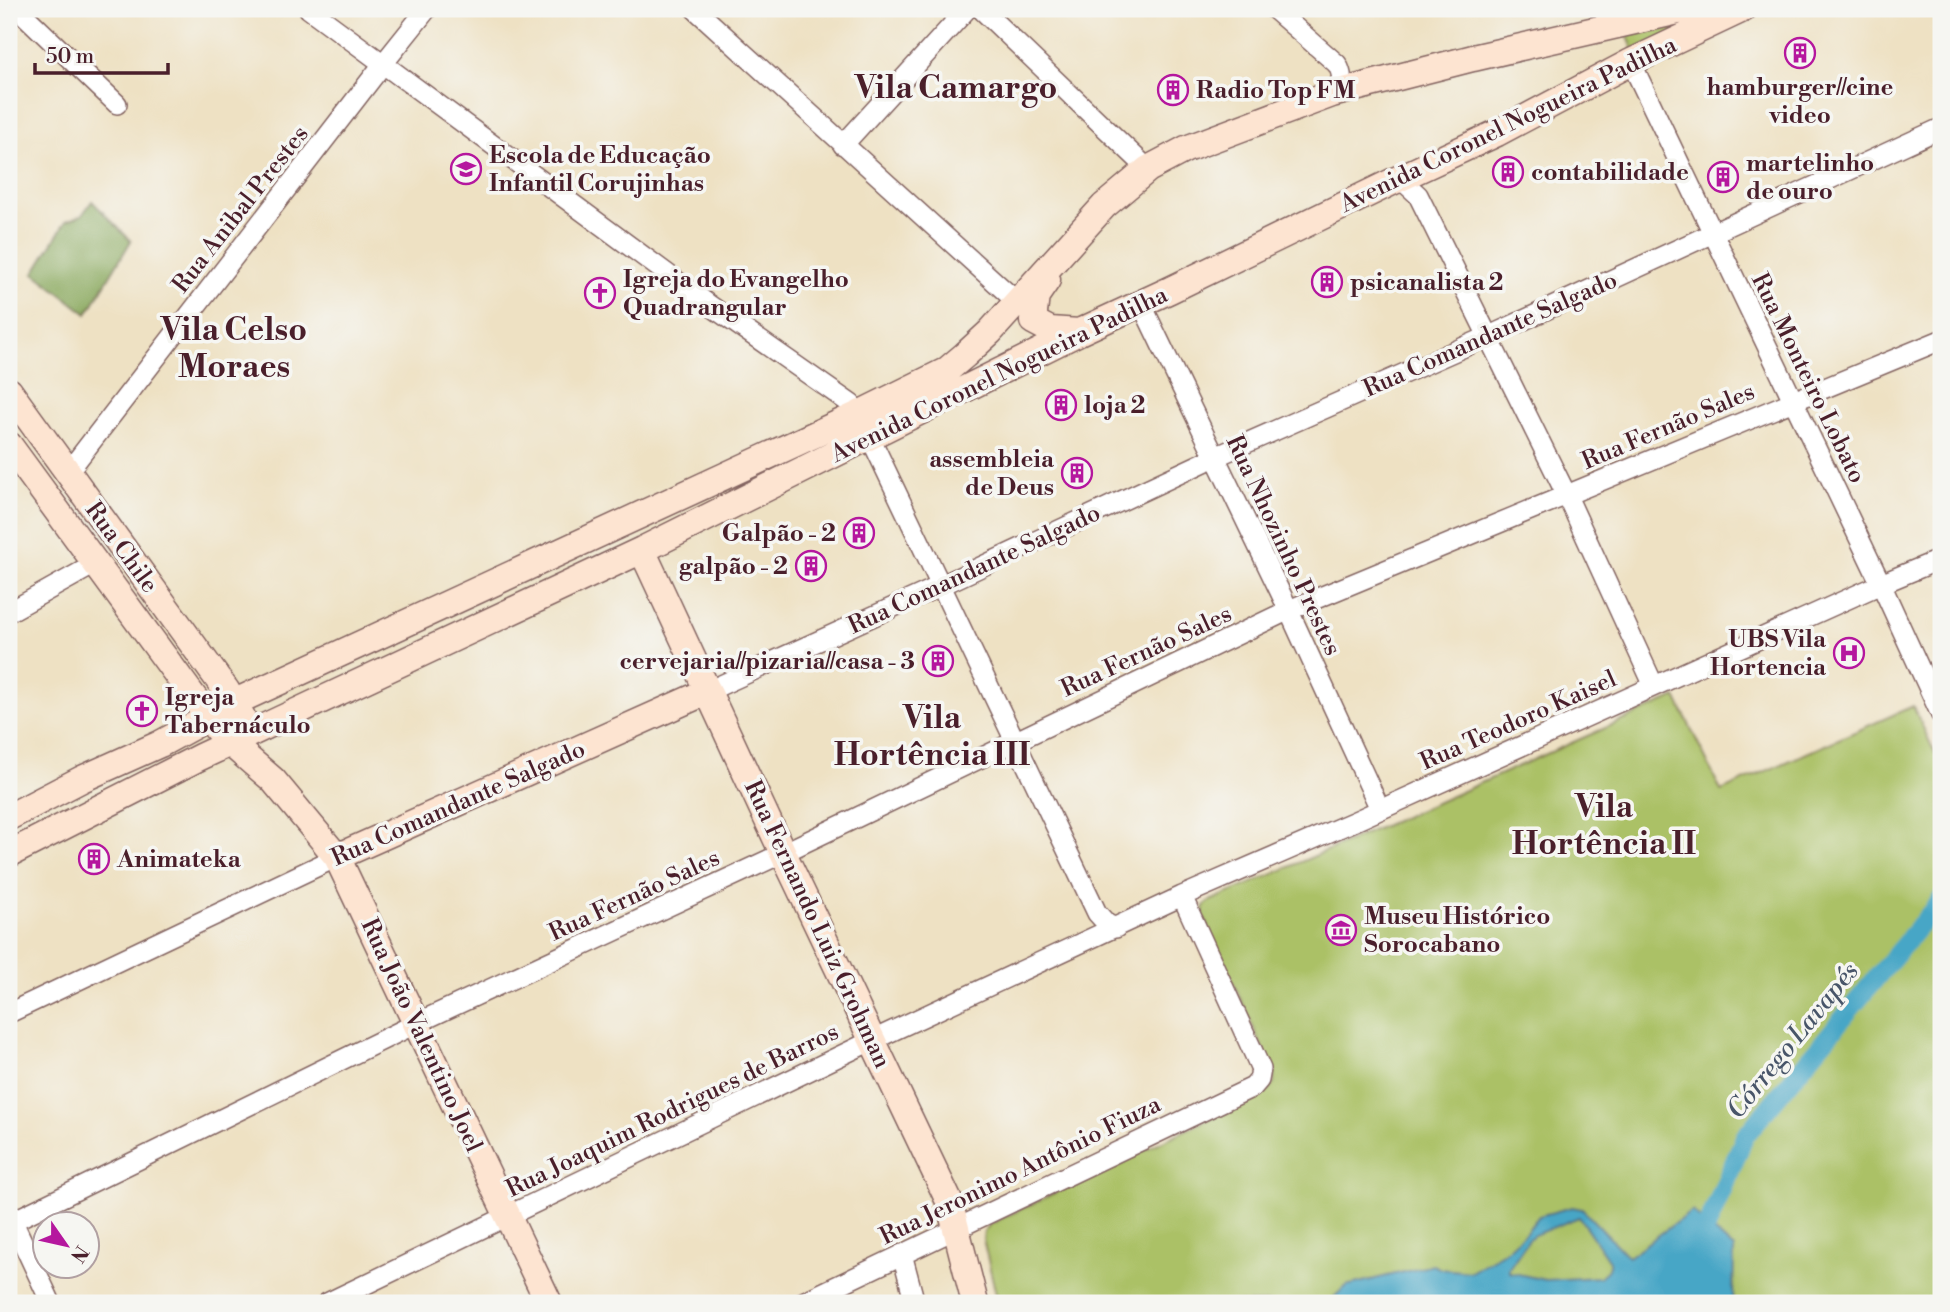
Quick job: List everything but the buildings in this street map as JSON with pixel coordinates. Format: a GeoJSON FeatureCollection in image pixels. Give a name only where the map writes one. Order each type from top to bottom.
{"type":"FeatureCollection","features":[{"type":"Feature","properties":{"kind":"main road","name":"Avenida Coronel Nogueira Padilha"},"geometry":{"type":"LineString","coordinates":[[9,854],[240,738],[642,550],[864,425],[946,371],[989,332],[1025,311],[1082,230],[1104,206],[1149,169],[1186,149],[1332,94],[1473,58],[1609,18],[1687,9]]}},
{"type":"Feature","properties":{"kind":"main road","name":"Avenida Coronel Nogueira Padilha"},"geometry":{"type":"LineString","coordinates":[[9,817],[82,779],[160,744],[234,703],[1079,332],[1497,133],[1630,62],[1743,9]]}},
{"type":"Feature","properties":{"kind":"main road"},"geometry":{"type":"LineString","coordinates":[[1609,18],[1630,62]]}},
{"type":"Feature","properties":{"kind":"main road"},"geometry":{"type":"LineString","coordinates":[[1025,311],[1050,330],[1079,332]]}},
{"type":"Feature","properties":{"kind":"main road","name":"Rua Chile"},"geometry":{"type":"LineString","coordinates":[[9,391],[234,703]]}},
{"type":"Feature","properties":{"kind":"main road","name":"Rua Chile"},"geometry":{"type":"LineString","coordinates":[[9,445],[207,718]]}},
{"type":"Feature","properties":{"kind":"main road","name":"Rua Fernando Luiz Grohman"},"geometry":{"type":"LineString","coordinates":[[642,550],[949,1201],[975,1303]]}},
{"type":"Feature","properties":{"kind":"main road"},"geometry":{"type":"LineString","coordinates":[[160,744],[176,718],[182,697],[165,657]]}},
{"type":"Feature","properties":{"kind":"main road","name":"Rua Comandante Salgado"},"geometry":{"type":"LineString","coordinates":[[337,857],[708,691]]}},
{"type":"Feature","properties":{"kind":"main road"},"geometry":{"type":"LineString","coordinates":[[234,703],[240,738]]}},
{"type":"Feature","properties":{"kind":"main road"},"geometry":{"type":"LineString","coordinates":[[207,718],[240,738]]}},
{"type":"Feature","properties":{"kind":"main road","name":"Rua João Valentino Joel"},"geometry":{"type":"LineString","coordinates":[[240,738],[337,857],[549,1303]]}},
{"type":"Feature","properties":{"kind":"street"},"geometry":{"type":"LineString","coordinates":[[18,9],[117,104]]}},
{"type":"Feature","properties":{"kind":"street"},"geometry":{"type":"LineString","coordinates":[[309,9],[708,304],[851,404],[864,425],[1097,913],[1107,924],[1116,928]]}},
{"type":"Feature","properties":{"kind":"street","name":"Rua Anibal Prestes"},"geometry":{"type":"LineString","coordinates":[[68,472],[427,9]]}},
{"type":"Feature","properties":{"kind":"street"},"geometry":{"type":"LineString","coordinates":[[695,9],[1025,311]]}},
{"type":"Feature","properties":{"kind":"street"},"geometry":{"type":"LineString","coordinates":[[843,145],[967,9]]}},
{"type":"Feature","properties":{"kind":"street"},"geometry":{"type":"LineString","coordinates":[[981,9],[1149,169]]}},
{"type":"Feature","properties":{"kind":"street"},"geometry":{"type":"LineString","coordinates":[[1274,9],[1337,64],[1342,73],[1341,82],[1332,94]]}},
{"type":"Feature","properties":{"kind":"street","name":"Rua Monteiro Lobato"},"geometry":{"type":"LineString","coordinates":[[1630,62],[1881,584],[1941,715]]}},
{"type":"Feature","properties":{"kind":"street","name":"Rua Comandante Salgado"},"geometry":{"type":"LineString","coordinates":[[708,691],[1215,457],[1487,337],[1941,128]]}},
{"type":"Feature","properties":{"kind":"street"},"geometry":{"type":"LineString","coordinates":[[1394,181],[1406,184],[1418,195],[1567,496],[1654,686]]}},
{"type":"Feature","properties":{"kind":"street","name":"Rua Nhozinho Prestes"},"geometry":{"type":"LineString","coordinates":[[1141,303],[1289,610],[1380,809]]}},
{"type":"Feature","properties":{"kind":"street","name":"Rua Fernão Sales"},"geometry":{"type":"LineString","coordinates":[[10,1219],[1289,610],[1941,340]]}},
{"type":"Feature","properties":{"kind":"street","name":"Rua Teodoro Kaisel"},"geometry":{"type":"LineString","coordinates":[[1116,928],[1182,896],[1941,559]]}},
{"type":"Feature","properties":{"kind":"street"},"geometry":{"type":"LineString","coordinates":[[9,612],[95,564]]}},
{"type":"Feature","properties":{"kind":"street","name":"Rua Comandante Salgado"},"geometry":{"type":"LineString","coordinates":[[9,1013],[337,857]]}},
{"type":"Feature","properties":{"kind":"street","name":"Rua Jeronimo Antônio Fiuza"},"geometry":{"type":"LineString","coordinates":[[801,1303],[1253,1087],[1259,1080],[1261,1069],[1182,896]]}},
{"type":"Feature","properties":{"kind":"street","name":"Rua Joaquim Rodrigues de Barros"},"geometry":{"type":"LineString","coordinates":[[327,1303],[873,1040],[1116,928]]}},
{"type":"Feature","properties":{"kind":"street"},"geometry":{"type":"LineString","coordinates":[[10,1219],[51,1303]]}},
{"type":"Feature","properties":{"kind":"street"},"geometry":{"type":"LineString","coordinates":[[902,1254],[915,1303]]}},
{"type":"Feature","properties":{"kind":"green space"},"geometry":{"type":"Polygon","coordinates":[[[1707,14],[1636,56],[1626,32],[1707,14]]]}},
{"type":"Feature","properties":{"kind":"green space"},"geometry":{"type":"Polygon","coordinates":[[[92,201],[131,241],[87,314],[34,273],[66,221],[82,215],[92,201]]]}},
{"type":"Feature","properties":{"kind":"green space"},"geometry":{"type":"Polygon","coordinates":[[[1676,697],[1721,791],[1913,706],[1941,766],[1941,1303],[998,1303],[983,1239],[990,1224],[1269,1090],[1274,1083],[1274,1074],[1203,915],[1204,906],[1210,901],[1676,697]]]}},
{"type":"Feature","properties":{"kind":"water"},"geometry":{"type":"Polygon","coordinates":[[[1572,1207],[1582,1209],[1628,1257],[1692,1211],[1734,1249],[1733,1303],[1328,1303],[1346,1286],[1433,1265],[1441,1269],[1471,1272],[1507,1250],[1539,1216],[1572,1207]],[[1579,1217],[1534,1235],[1509,1268],[1509,1272],[1545,1280],[1599,1277],[1609,1267],[1609,1261],[1579,1217]]]}},
{"type":"Feature","properties":{"kind":"waterway","name":"Córrego Lavapés"},"geometry":{"type":"LineString","coordinates":[[1698,1248],[1745,1136],[1941,900]]}},
{"type":"Feature","properties":{"kind":"place","name":"hamburger//cine video"},"geometry":{"type":"Point","coordinates":[1800,53]}},
{"type":"Feature","properties":{"kind":"place","name":"Radio Top FM"},"geometry":{"type":"Point","coordinates":[1173,90]}},
{"type":"Feature","properties":{"kind":"place","name":"Escola de Educação Infantil Corujinhas"},"geometry":{"type":"Point","coordinates":[466,169]}},
{"type":"Feature","properties":{"kind":"place","name":"contabilidade"},"geometry":{"type":"Point","coordinates":[1508,172]}},
{"type":"Feature","properties":{"kind":"place","name":"martelinho de ouro"},"geometry":{"type":"Point","coordinates":[1723,177]}},
{"type":"Feature","properties":{"kind":"place","name":"psicanalista 2"},"geometry":{"type":"Point","coordinates":[1327,282]}},
{"type":"Feature","properties":{"kind":"place","name":"Igreja do Evangelho Quadrangular"},"geometry":{"type":"Point","coordinates":[600,293]}},
{"type":"Feature","properties":{"kind":"place","name":"loja 2"},"geometry":{"type":"Point","coordinates":[1061,405]}},
{"type":"Feature","properties":{"kind":"place","name":"assembleia de Deus"},"geometry":{"type":"Point","coordinates":[1077,473]}},
{"type":"Feature","properties":{"kind":"place","name":"Galpão - 2"},"geometry":{"type":"Point","coordinates":[859,533]}},
{"type":"Feature","properties":{"kind":"place","name":"galpão - 2"},"geometry":{"type":"Point","coordinates":[811,566]}},
{"type":"Feature","properties":{"kind":"place","name":"UBS Vila Hortencia"},"geometry":{"type":"Point","coordinates":[1849,653]}},
{"type":"Feature","properties":{"kind":"place","name":"cervejaria//pizaria//casa - 3"},"geometry":{"type":"Point","coordinates":[938,661]}},
{"type":"Feature","properties":{"kind":"place","name":"Igreja Tabernáculo"},"geometry":{"type":"Point","coordinates":[142,711]}},
{"type":"Feature","properties":{"kind":"place","name":"Animateka"},"geometry":{"type":"Point","coordinates":[94,859]}},
{"type":"Feature","properties":{"kind":"place","name":"Museu Histórico Sorocabano"},"geometry":{"type":"Point","coordinates":[1341,930]}},
{"type":"Feature","properties":{"kind":"district","name":"Vila Camargo"},"geometry":{"type":"Point","coordinates":[956,87]}},
{"type":"Feature","properties":{"kind":"district","name":"Vila Celso Moraes"},"geometry":{"type":"Point","coordinates":[234,348]}},
{"type":"Feature","properties":{"kind":"district","name":"Vila Hortência III"},"geometry":{"type":"Point","coordinates":[932,736]}},
{"type":"Feature","properties":{"kind":"district","name":"Vila Hortência II"},"geometry":{"type":"Point","coordinates":[1604,824]}}]}
